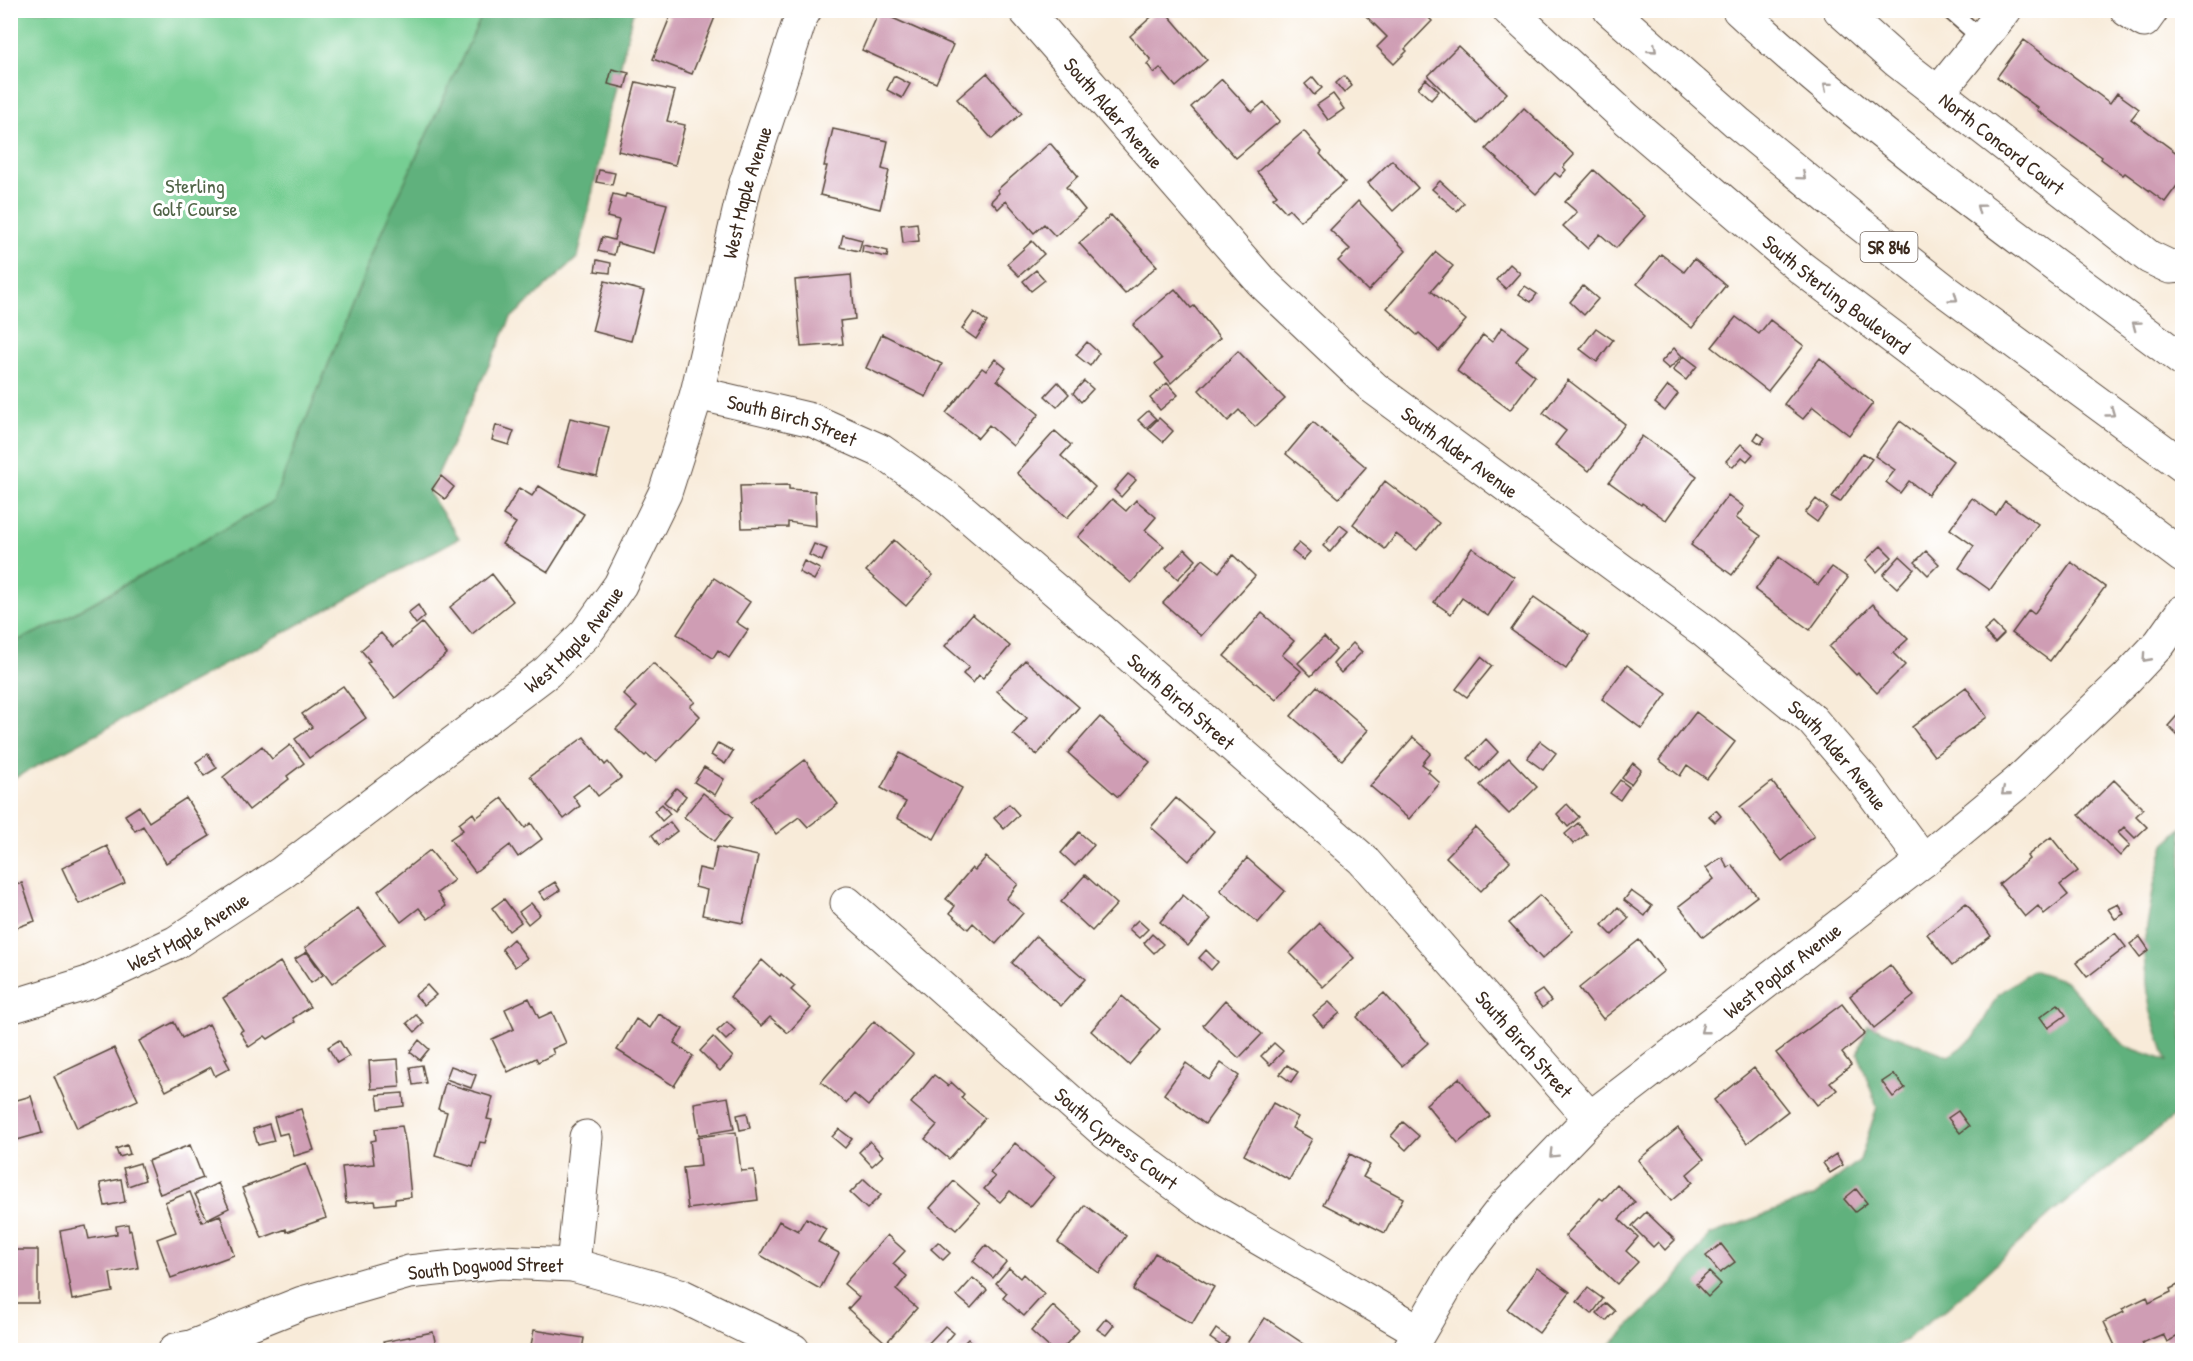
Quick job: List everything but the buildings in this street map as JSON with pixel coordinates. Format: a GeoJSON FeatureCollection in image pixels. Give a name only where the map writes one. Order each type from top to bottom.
{"type":"FeatureCollection","features":[{"type":"Feature","properties":{"kind":"street","name":"West Maple Avenue"},"geometry":{"type":"LineString","coordinates":[[10,1006],[88,984],[175,943],[283,872],[547,672],[586,633],[620,585],[665,493],[697,393],[745,186],[805,10]]}},
{"type":"Feature","properties":{"kind":"street","name":"South Alder Avenue"},"geometry":{"type":"LineString","coordinates":[[1025,10],[1261,281],[1374,388],[1704,631],[1812,720],[1864,782],[1923,861]]}},
{"type":"Feature","properties":{"kind":"street","name":"South Sterling Boulevard"},"geometry":{"type":"LineString","coordinates":[[1509,10],[1628,120],[1800,267],[2182,556]]}},
{"type":"Feature","properties":{"kind":"street","name":"SR 846"},"geometry":{"type":"LineString","coordinates":[[1610,10],[1739,124],[1854,219],[1947,292],[2182,465]]}},
{"type":"Feature","properties":{"kind":"street"},"geometry":{"type":"LineString","coordinates":[[1739,10],[1856,111],[2182,360]]}},
{"type":"Feature","properties":{"kind":"street","name":"North Concord Court"},"geometry":{"type":"LineString","coordinates":[[1840,10],[1938,93],[2150,257],[2176,266]]}},
{"type":"Feature","properties":{"kind":"street"},"geometry":{"type":"LineString","coordinates":[[1938,93],[2005,10]]}},
{"type":"Feature","properties":{"kind":"street"},"geometry":{"type":"LineString","coordinates":[[2127,10],[2144,21],[2151,10]]}},
{"type":"Feature","properties":{"kind":"street","name":"South Birch Street"},"geometry":{"type":"LineString","coordinates":[[697,393],[812,420],[881,451],[950,500],[1362,858],[1590,1118]]}},
{"type":"Feature","properties":{"kind":"street","name":"West Poplar Avenue"},"geometry":{"type":"LineString","coordinates":[[1414,1341],[1458,1266],[1503,1208],[1590,1118],[1923,861],[2018,782],[2127,678],[2160,643],[2182,612]]}},
{"type":"Feature","properties":{"kind":"street","name":"South Cypress Court"},"geometry":{"type":"LineString","coordinates":[[847,903],[1106,1133],[1209,1209],[1414,1341]]}},
{"type":"Feature","properties":{"kind":"street"},"geometry":{"type":"LineString","coordinates":[[573,1265],[586,1137]]}},
{"type":"Feature","properties":{"kind":"street","name":"South Dogwood Street"},"geometry":{"type":"LineString","coordinates":[[175,1350],[191,1347],[302,1303],[409,1272],[500,1262],[573,1265],[680,1295],[793,1350]]}},
{"type":"Feature","properties":{"kind":"lane"},"geometry":{"type":"LineString","coordinates":[[1949,10],[1982,39]]}},
{"type":"Feature","properties":{"kind":"green space","name":"Sterling Golf Course"},"geometry":{"type":"Polygon","coordinates":[[[10,11],[484,11],[382,231],[273,502],[55,624],[11,644],[10,11]]]}},
{"type":"Feature","properties":{"kind":"green space"},"geometry":{"type":"Polygon","coordinates":[[[484,11],[635,11],[632,15],[578,257],[511,318],[429,493],[459,538],[11,780],[10,644],[55,624],[273,502],[382,231],[484,11]]]}},
{"type":"Feature","properties":{"kind":"green space"},"geometry":{"type":"Polygon","coordinates":[[[2182,828],[2182,1110],[2051,1214],[1945,1310],[1891,1350],[1605,1350],[1671,1285],[1710,1235],[1814,1196],[1860,1160],[1877,1107],[1858,1053],[1868,1025],[1949,1056],[1974,1038],[1998,995],[2032,970],[2065,981],[2125,1046],[2167,1061],[2150,1009],[2143,949],[2154,885],[2165,844],[2182,828]]]}}]}
